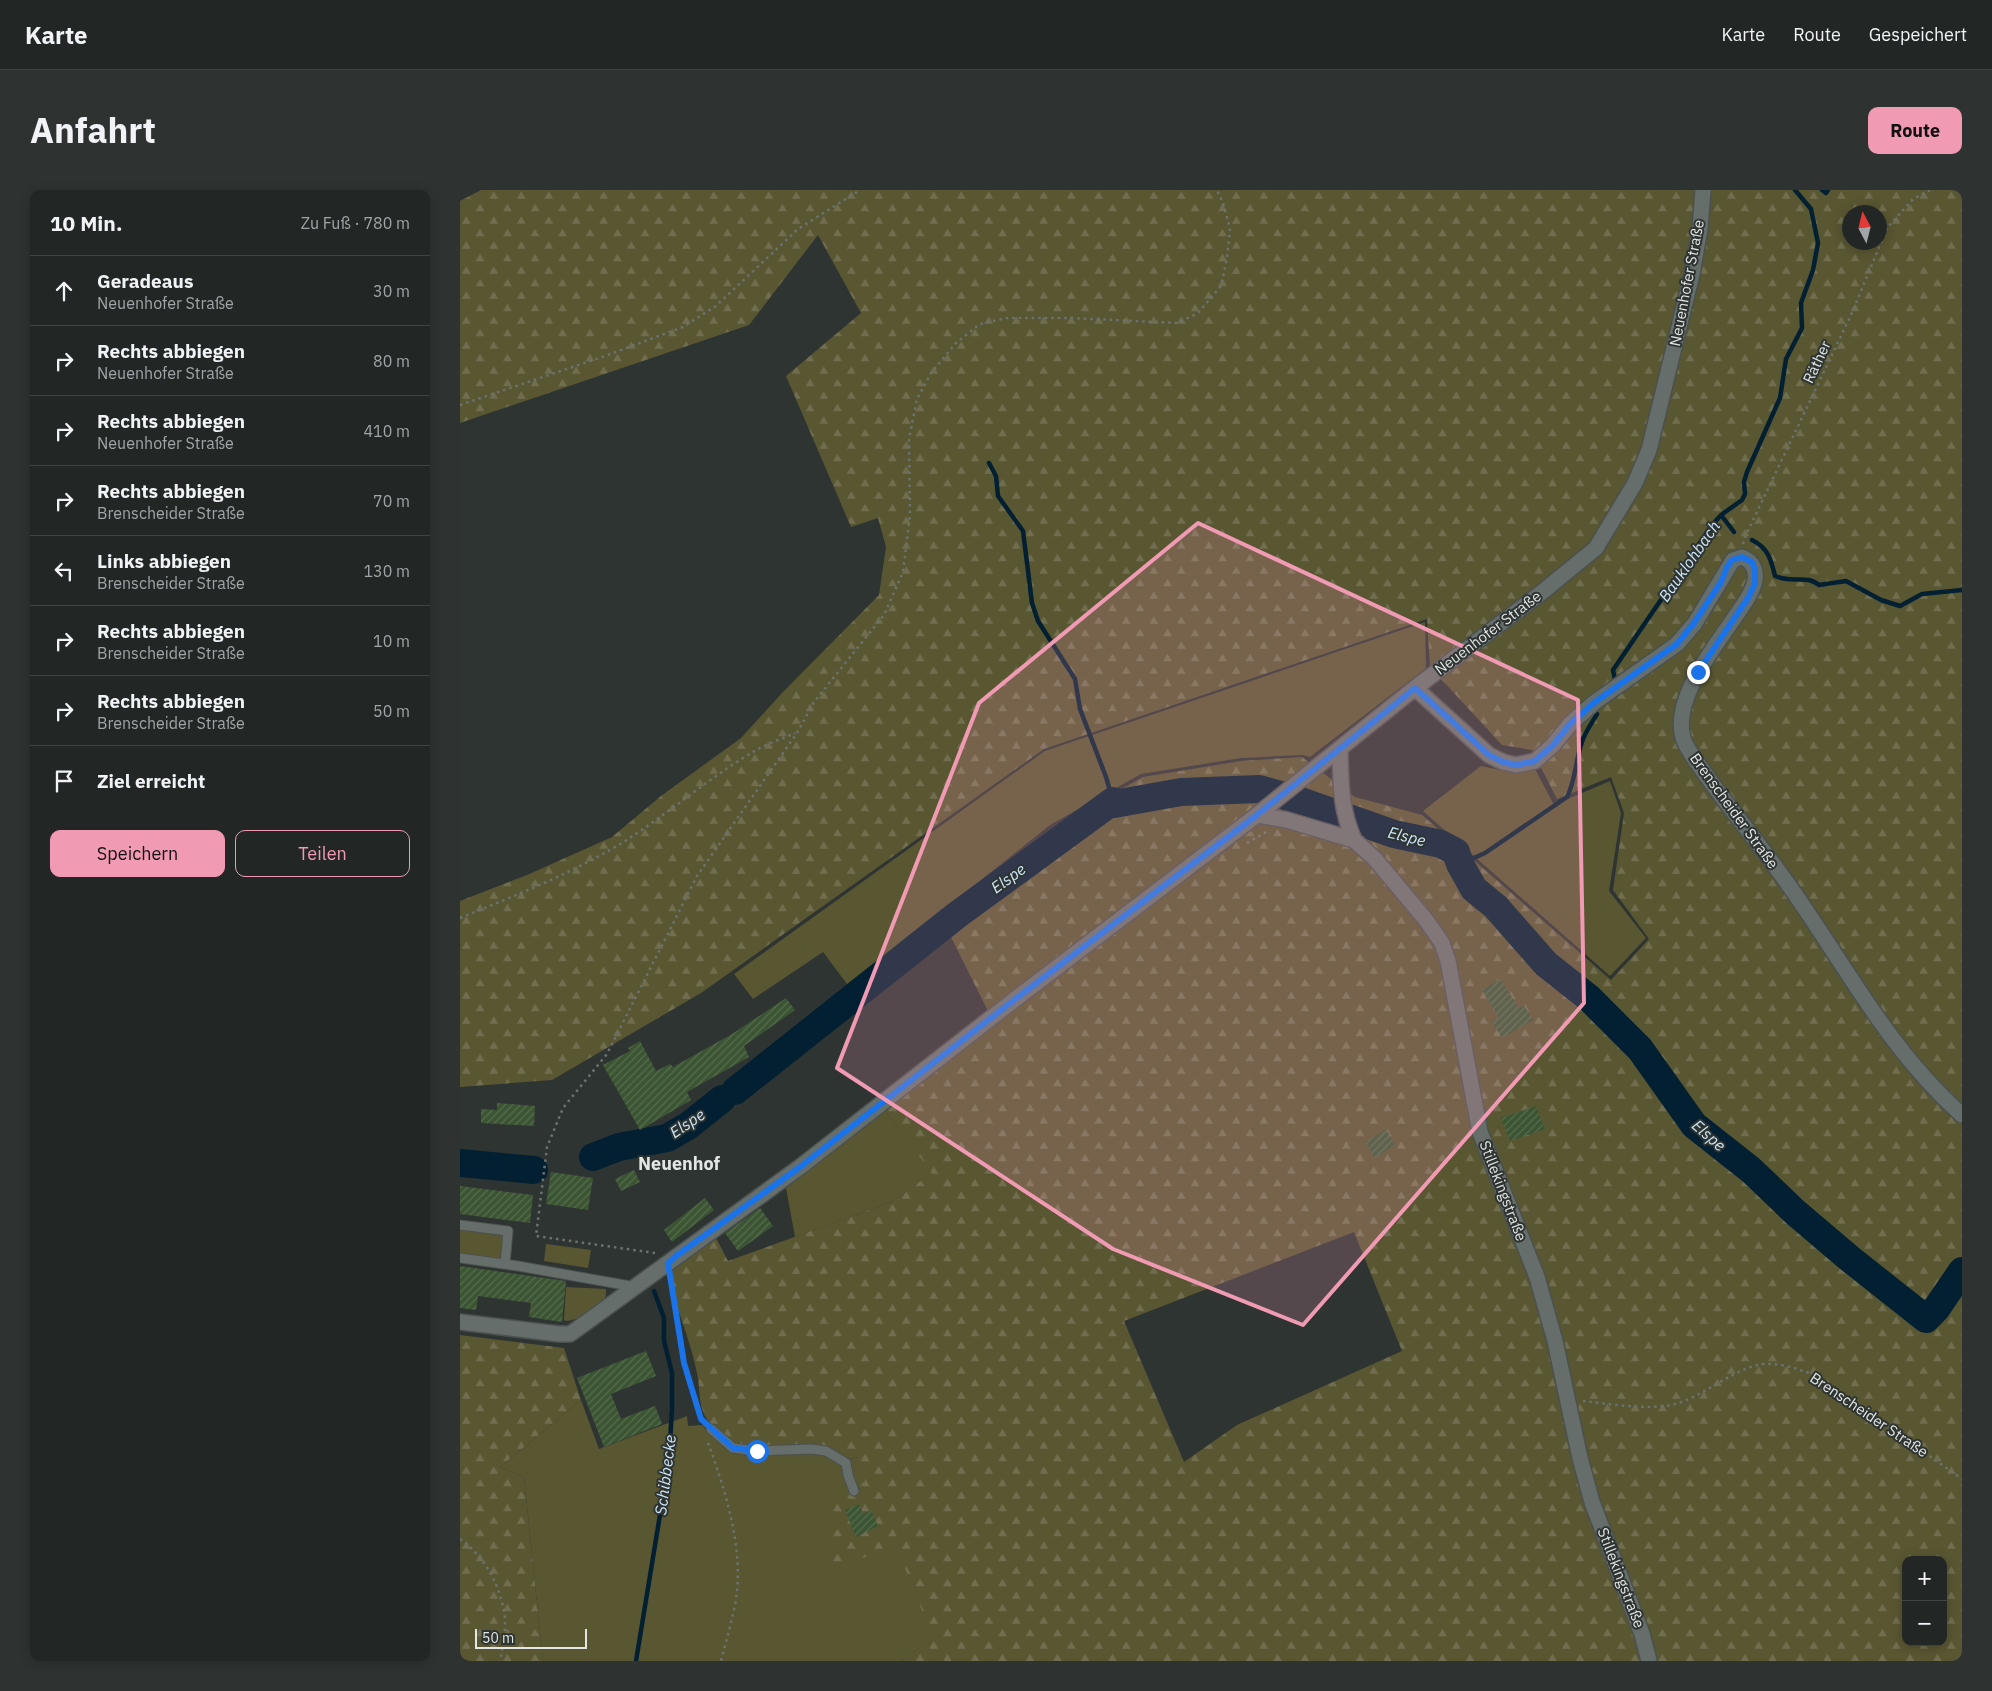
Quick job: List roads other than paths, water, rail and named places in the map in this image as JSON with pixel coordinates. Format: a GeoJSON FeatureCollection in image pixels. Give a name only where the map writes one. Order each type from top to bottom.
{"type":"FeatureCollection","features":[{"type":"Feature","properties":{"kind":"street","name":"Neuenhofer Straße"},"geometry":{"type":"LineString","coordinates":[[460,1322],[570,1334],[800,1167],[1014,1000],[1257,815],[1415,688],[1541,593],[1596,548],[1635,483],[1649,450],[1692,274],[1704,190]]}},
{"type":"Feature","properties":{"kind":"street","name":"Brenscheider Straße"},"geometry":{"type":"LineString","coordinates":[[1415,688],[1489,755],[1503,762],[1516,765],[1535,761],[1553,745],[1570,724],[1595,702],[1677,644],[1694,623],[1721,582],[1732,560],[1742,557],[1752,562],[1755,570],[1755,583],[1748,598],[1698,672],[1686,700],[1681,724],[1684,739],[1711,782],[1786,880],[1895,1045],[1941,1097],[1962,1115]]}},
{"type":"Feature","properties":{"kind":"street"},"geometry":{"type":"LineString","coordinates":[[1340,750],[1342,801],[1354,840]]}},
{"type":"Feature","properties":{"kind":"street","name":"Stillekingstraße"},"geometry":{"type":"LineString","coordinates":[[1257,815],[1287,820],[1354,840],[1375,859],[1426,920],[1442,943],[1448,962],[1480,1132],[1537,1277],[1569,1400],[1580,1458],[1592,1502],[1636,1618],[1649,1661]]}},
{"type":"Feature","properties":{"kind":"lane"},"geometry":{"type":"LineString","coordinates":[[460,1225],[508,1231],[505,1264]]}},
{"type":"Feature","properties":{"kind":"lane"},"geometry":{"type":"LineString","coordinates":[[460,1258],[636,1287]]}},
{"type":"Feature","properties":{"kind":"lane"},"geometry":{"type":"LineString","coordinates":[[711,1429],[733,1448],[757,1451],[826,1450],[846,1463],[854,1491]]}},
{"type":"Feature","properties":{"kind":"waterway","name":"Bauklohbach"},"geometry":{"type":"LineString","coordinates":[[1615,680],[1613,670],[1712,525],[1721,515],[1742,500],[1745,494],[1744,482],[1747,472],[1780,398],[1786,359],[1802,328],[1801,303],[1813,270],[1818,243],[1811,209],[1795,190]]}},
{"type":"Feature","properties":{"kind":"waterway"},"geometry":{"type":"LineString","coordinates":[[1822,190],[1826,193],[1828,190]]}},
{"type":"Feature","properties":{"kind":"waterway"},"geometry":{"type":"LineString","coordinates":[[989,463],[996,476],[998,496],[1023,531],[1032,603],[1038,621],[1075,679],[1080,709],[1106,777],[1113,801]]}},
{"type":"Feature","properties":{"kind":"waterway"},"geometry":{"type":"LineString","coordinates":[[1721,515],[1734,532]]}},
{"type":"Feature","properties":{"kind":"waterway"},"geometry":{"type":"LineString","coordinates":[[1752,540],[1765,550],[1775,576],[1782,578],[1804,579],[1819,585],[1846,581],[1881,600],[1900,606],[1922,594],[1962,590]]}},
{"type":"Feature","properties":{"kind":"waterway","name":"Bauklohbach"},"geometry":{"type":"LineString","coordinates":[[1460,864],[1485,853],[1567,797],[1583,738],[1597,714]]}},
{"type":"Feature","properties":{"kind":"waterway","name":"Elspe"},"geometry":{"type":"LineString","coordinates":[[735,1091],[957,915],[1113,801],[1114,804],[1181,792],[1259,789],[1292,798],[1394,834],[1441,844],[1456,852],[1460,864],[1474,889],[1496,907],[1546,964],[1589,998],[1640,1049],[1694,1125],[1751,1170],[1796,1213],[1849,1258],[1926,1319],[1936,1309],[1962,1271]]}},
{"type":"Feature","properties":{"kind":"waterway","name":"Elspe"},"geometry":{"type":"LineString","coordinates":[[593,1157],[619,1147],[667,1138],[688,1126],[722,1099]]}},
{"type":"Feature","properties":{"kind":"waterway","name":"Elspe"},"geometry":{"type":"LineString","coordinates":[[460,1163],[534,1170]]}},
{"type":"Feature","properties":{"kind":"waterway","name":"Schibbecke"},"geometry":{"type":"LineString","coordinates":[[636,1661],[669,1460],[672,1408],[672,1373],[664,1341],[664,1318],[654,1291]]}},
{"type":"Feature","properties":{"kind":"district","name":"Neuenhof"},"geometry":{"type":"Point","coordinates":[679,1164]}}]}
